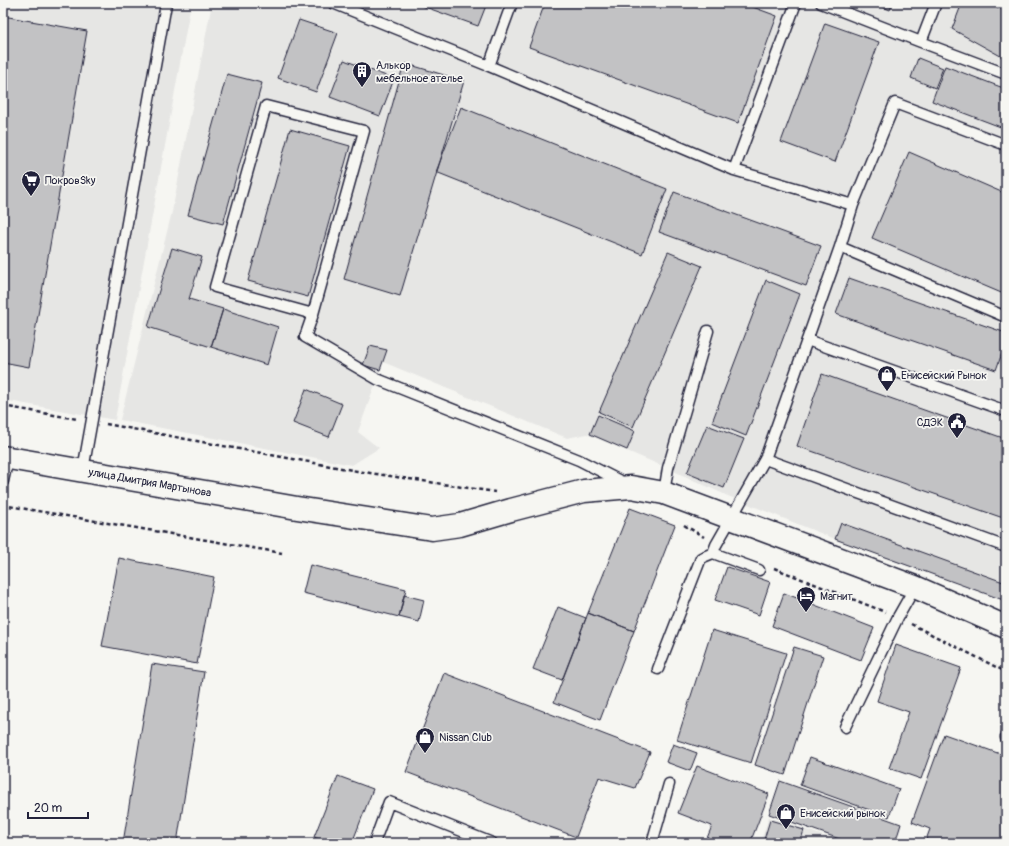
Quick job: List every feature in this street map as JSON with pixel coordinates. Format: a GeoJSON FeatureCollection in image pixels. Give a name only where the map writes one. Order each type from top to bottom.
{"type":"FeatureCollection","features":[{"type":"Feature","properties":{"kind":"street","name":"улица Дмитрия Мартынова"},"geometry":{"type":"LineString","coordinates":[[5,458],[83,470],[297,508],[432,529],[460,525],[584,491],[631,487],[664,493],[732,518],[915,587],[1006,627]]}},
{"type":"Feature","properties":{"kind":"lane"},"geometry":{"type":"LineString","coordinates":[[333,3],[489,66],[734,170],[853,205]]}},
{"type":"Feature","properties":{"kind":"lane"},"geometry":{"type":"LineString","coordinates":[[489,66],[512,3]]}},
{"type":"Feature","properties":{"kind":"lane"},"geometry":{"type":"LineString","coordinates":[[734,170],[796,3]]}},
{"type":"Feature","properties":{"kind":"lane"},"geometry":{"type":"LineString","coordinates":[[821,3],[1006,74]]}},
{"type":"Feature","properties":{"kind":"lane"},"geometry":{"type":"LineString","coordinates":[[922,42],[936,3]]}},
{"type":"Feature","properties":{"kind":"lane"},"geometry":{"type":"LineString","coordinates":[[83,470],[166,4]]}},
{"type":"Feature","properties":{"kind":"lane"},"geometry":{"type":"LineString","coordinates":[[713,553],[716,545],[765,459],[808,340],[853,205],[895,103],[1006,145]]}},
{"type":"Feature","properties":{"kind":"lane"},"geometry":{"type":"LineString","coordinates":[[313,314],[215,287],[266,106],[364,131],[313,314],[304,337],[377,379],[579,460],[631,487]]}},
{"type":"Feature","properties":{"kind":"lane"},"geometry":{"type":"LineString","coordinates":[[840,247],[1006,317]]}},
{"type":"Feature","properties":{"kind":"lane"},"geometry":{"type":"LineString","coordinates":[[664,493],[668,468],[708,331]]}},
{"type":"Feature","properties":{"kind":"lane"},"geometry":{"type":"LineString","coordinates":[[808,340],[1006,411]]}},
{"type":"Feature","properties":{"kind":"lane"},"geometry":{"type":"LineString","coordinates":[[3,481],[5,458]]}},
{"type":"Feature","properties":{"kind":"lane"},"geometry":{"type":"LineString","coordinates":[[765,459],[1006,547]]}},
{"type":"Feature","properties":{"kind":"lane"},"geometry":{"type":"LineString","coordinates":[[658,669],[701,558],[713,553],[759,570]]}},
{"type":"Feature","properties":{"kind":"lane"},"geometry":{"type":"LineString","coordinates":[[845,727],[898,617],[915,587]]}},
{"type":"Feature","properties":{"kind":"lane"},"geometry":{"type":"LineString","coordinates":[[652,843],[669,784]]}},
{"type":"Feature","properties":{"kind":"lane"},"geometry":{"type":"LineString","coordinates":[[374,843],[389,802],[492,843]]}},
{"type":"Feature","properties":{"kind":"path"},"geometry":{"type":"LineString","coordinates":[[3,505],[282,553]]}},
{"type":"Feature","properties":{"kind":"shaded area"},"geometry":{"type":"Polygon","coordinates":[[[3,3],[191,3],[115,420],[3,400],[3,3]]]}},
{"type":"Feature","properties":{"kind":"shaded area"},"geometry":{"type":"Polygon","coordinates":[[[212,3],[1006,3],[1006,601],[835,539],[728,496],[587,434],[567,438],[383,362],[358,432],[379,448],[352,465],[120,420],[172,212],[212,3]]]}},
{"type":"Feature","properties":{"kind":"shaded area","name":"Енисейский рынок"},"geometry":{"type":"Polygon","coordinates":[[[769,817],[844,843],[760,843],[769,817]]]}},
{"type":"Feature","properties":{"kind":"building"},"geometry":{"type":"Polygon","coordinates":[[[414,3],[487,3],[478,26],[414,3]]]}},
{"type":"Feature","properties":{"kind":"building"},"geometry":{"type":"Polygon","coordinates":[[[545,3],[742,3],[777,16],[738,123],[529,47],[545,3]]]}},
{"type":"Feature","properties":{"kind":"building"},"geometry":{"type":"Polygon","coordinates":[[[873,3],[893,3],[890,10],[873,3]]]}},
{"type":"Feature","properties":{"kind":"building"},"geometry":{"type":"Polygon","coordinates":[[[962,3],[986,3],[1006,11],[1006,59],[952,29],[962,3]]]}},
{"type":"Feature","properties":{"kind":"building"},"geometry":{"type":"Polygon","coordinates":[[[995,3],[1006,3],[1006,7],[995,3]]]}},
{"type":"Feature","properties":{"kind":"building","name":"ПокровSky"},"geometry":{"type":"Polygon","coordinates":[[[3,16],[87,31],[29,367],[3,362],[3,16]]]}},
{"type":"Feature","properties":{"kind":"building"},"geometry":{"type":"Polygon","coordinates":[[[299,20],[338,33],[316,92],[278,78],[299,20]]]}},
{"type":"Feature","properties":{"kind":"building"},"geometry":{"type":"Polygon","coordinates":[[[825,23],[879,42],[835,162],[781,142],[825,23]]]}},
{"type":"Feature","properties":{"kind":"building"},"geometry":{"type":"Polygon","coordinates":[[[918,58],[943,68],[935,88],[911,78],[918,58]]]}},
{"type":"Feature","properties":{"kind":"building","name":"Алькор мебельное ателье"},"geometry":{"type":"Polygon","coordinates":[[[344,60],[394,79],[380,116],[330,97],[344,60]]]}},
{"type":"Feature","properties":{"kind":"building"},"geometry":{"type":"Polygon","coordinates":[[[404,63],[464,81],[400,296],[344,279],[404,63]]]}},
{"type":"Feature","properties":{"kind":"building"},"geometry":{"type":"Polygon","coordinates":[[[945,66],[1006,89],[1006,129],[932,101],[945,66]]]}},
{"type":"Feature","properties":{"kind":"building"},"geometry":{"type":"Polygon","coordinates":[[[227,74],[262,83],[223,224],[188,215],[227,74]]]}},
{"type":"Feature","properties":{"kind":"building"},"geometry":{"type":"Polygon","coordinates":[[[461,107],[667,189],[642,254],[436,172],[461,107]]]}},
{"type":"Feature","properties":{"kind":"building"},"geometry":{"type":"Polygon","coordinates":[[[290,129],[350,146],[308,297],[248,281],[290,129]]]}},
{"type":"Feature","properties":{"kind":"building"},"geometry":{"type":"Polygon","coordinates":[[[909,152],[1006,194],[1006,295],[872,238],[909,152]]]}},
{"type":"Feature","properties":{"kind":"building"},"geometry":{"type":"Polygon","coordinates":[[[674,192],[821,246],[806,286],[659,232],[674,192]]]}},
{"type":"Feature","properties":{"kind":"building"},"geometry":{"type":"Polygon","coordinates":[[[172,248],[202,257],[189,299],[223,309],[211,347],[148,327],[172,248]]]}},
{"type":"Feature","properties":{"kind":"building"},"geometry":{"type":"Polygon","coordinates":[[[668,252],[702,266],[633,427],[599,412],[668,252]]]}},
{"type":"Feature","properties":{"kind":"building"},"geometry":{"type":"Polygon","coordinates":[[[849,278],[1006,333],[1006,342],[996,370],[836,314],[849,278]]]}},
{"type":"Feature","properties":{"kind":"building"},"geometry":{"type":"Polygon","coordinates":[[[766,280],[800,294],[746,436],[712,422],[766,280]]]}},
{"type":"Feature","properties":{"kind":"building"},"geometry":{"type":"Polygon","coordinates":[[[223,309],[278,327],[267,365],[211,347],[223,309]]]}},
{"type":"Feature","properties":{"kind":"building"},"geometry":{"type":"Polygon","coordinates":[[[370,346],[387,350],[380,370],[363,365],[370,346]]]}},
{"type":"Feature","properties":{"kind":"building"},"geometry":{"type":"Polygon","coordinates":[[[822,374],[1006,439],[1006,519],[797,446],[822,374]]]}},
{"type":"Feature","properties":{"kind":"building"},"geometry":{"type":"Polygon","coordinates":[[[306,389],[342,404],[329,437],[293,423],[306,389]]]}},
{"type":"Feature","properties":{"kind":"building"},"geometry":{"type":"Polygon","coordinates":[[[598,415],[635,431],[627,450],[590,434],[598,415]]]}},
{"type":"Feature","properties":{"kind":"building"},"geometry":{"type":"Polygon","coordinates":[[[707,425],[744,439],[724,488],[687,473],[707,425]]]}},
{"type":"Feature","properties":{"kind":"building"},"geometry":{"type":"Polygon","coordinates":[[[630,508],[675,525],[634,631],[588,613],[630,508]]]}},
{"type":"Feature","properties":{"kind":"building"},"geometry":{"type":"Polygon","coordinates":[[[841,523],[1006,583],[1006,601],[835,539],[841,523]]]}},
{"type":"Feature","properties":{"kind":"building"},"geometry":{"type":"Polygon","coordinates":[[[119,558],[214,577],[197,664],[102,646],[119,558]]]}},
{"type":"Feature","properties":{"kind":"building"},"geometry":{"type":"Polygon","coordinates":[[[310,565],[406,589],[399,617],[303,593],[310,565]]]}},
{"type":"Feature","properties":{"kind":"building"},"geometry":{"type":"Polygon","coordinates":[[[727,567],[770,582],[759,615],[715,600],[727,567]]]}},
{"type":"Feature","properties":{"kind":"building"},"geometry":{"type":"Polygon","coordinates":[[[784,593],[874,628],[861,660],[772,626],[784,593]]]}},
{"type":"Feature","properties":{"kind":"building"},"geometry":{"type":"Polygon","coordinates":[[[404,595],[424,600],[419,622],[399,617],[404,595]]]}},
{"type":"Feature","properties":{"kind":"building"},"geometry":{"type":"Polygon","coordinates":[[[558,607],[586,618],[562,680],[533,669],[558,607]]]}},
{"type":"Feature","properties":{"kind":"building"},"geometry":{"type":"Polygon","coordinates":[[[588,613],[634,631],[600,720],[554,702],[588,613]]]}},
{"type":"Feature","properties":{"kind":"building"},"geometry":{"type":"Polygon","coordinates":[[[712,630],[786,653],[751,763],[677,740],[712,630]]]}},
{"type":"Feature","properties":{"kind":"building"},"geometry":{"type":"Polygon","coordinates":[[[896,645],[961,668],[921,779],[889,768],[909,712],[877,701],[896,645]]]}},
{"type":"Feature","properties":{"kind":"building"},"geometry":{"type":"Polygon","coordinates":[[[794,647],[823,656],[785,775],[755,765],[794,647]]]}},
{"type":"Feature","properties":{"kind":"building"},"geometry":{"type":"Polygon","coordinates":[[[152,664],[204,672],[177,843],[123,843],[152,664]]]}},
{"type":"Feature","properties":{"kind":"building"},"geometry":{"type":"Polygon","coordinates":[[[444,673],[650,752],[635,788],[599,777],[576,837],[406,772],[444,673]]]}},
{"type":"Feature","properties":{"kind":"building"},"geometry":{"type":"Polygon","coordinates":[[[944,734],[1006,756],[1006,843],[925,843],[930,829],[912,822],[944,734]]]}},
{"type":"Feature","properties":{"kind":"building"},"geometry":{"type":"Polygon","coordinates":[[[673,744],[697,753],[690,771],[666,762],[673,744]]]}},
{"type":"Feature","properties":{"kind":"building"},"geometry":{"type":"Polygon","coordinates":[[[810,757],[899,789],[889,817],[800,785],[810,757]]]}},
{"type":"Feature","properties":{"kind":"building"},"geometry":{"type":"Polygon","coordinates":[[[697,766],[769,794],[750,843],[705,843],[712,826],[678,813],[697,766]]]}},
{"type":"Feature","properties":{"kind":"building"},"geometry":{"type":"Polygon","coordinates":[[[338,776],[373,789],[352,843],[330,843],[314,837],[338,776]]]}},
{"type":"Feature","properties":{"kind":"building"},"geometry":{"type":"Polygon","coordinates":[[[780,781],[901,824],[895,843],[851,843],[769,814],[780,781]]]}},
{"type":"Feature","properties":{"kind":"building","name":"Енисейский рынок"},"geometry":{"type":"Polygon","coordinates":[[[770,820],[804,830],[800,843],[763,843],[770,820]]]}},
{"type":"Feature","properties":{"kind":"place","name":"Алькор мебельное ателье"},"geometry":{"type":"Point","coordinates":[362,88]}},
{"type":"Feature","properties":{"kind":"place","name":"ПокровSky"},"geometry":{"type":"Point","coordinates":[31,197]}},
{"type":"Feature","properties":{"kind":"place","name":"Енисейский Рынок"},"geometry":{"type":"Point","coordinates":[887,392]}},
{"type":"Feature","properties":{"kind":"place","name":"СДЭК"},"geometry":{"type":"Point","coordinates":[957,439]}},
{"type":"Feature","properties":{"kind":"place","name":"Магнит"},"geometry":{"type":"Point","coordinates":[806,613]}},
{"type":"Feature","properties":{"kind":"place","name":"Nissan Club"},"geometry":{"type":"Point","coordinates":[425,754]}},
{"type":"Feature","properties":{"kind":"place","name":"Енисейский рынок"},"geometry":{"type":"Point","coordinates":[786,830]}}]}
